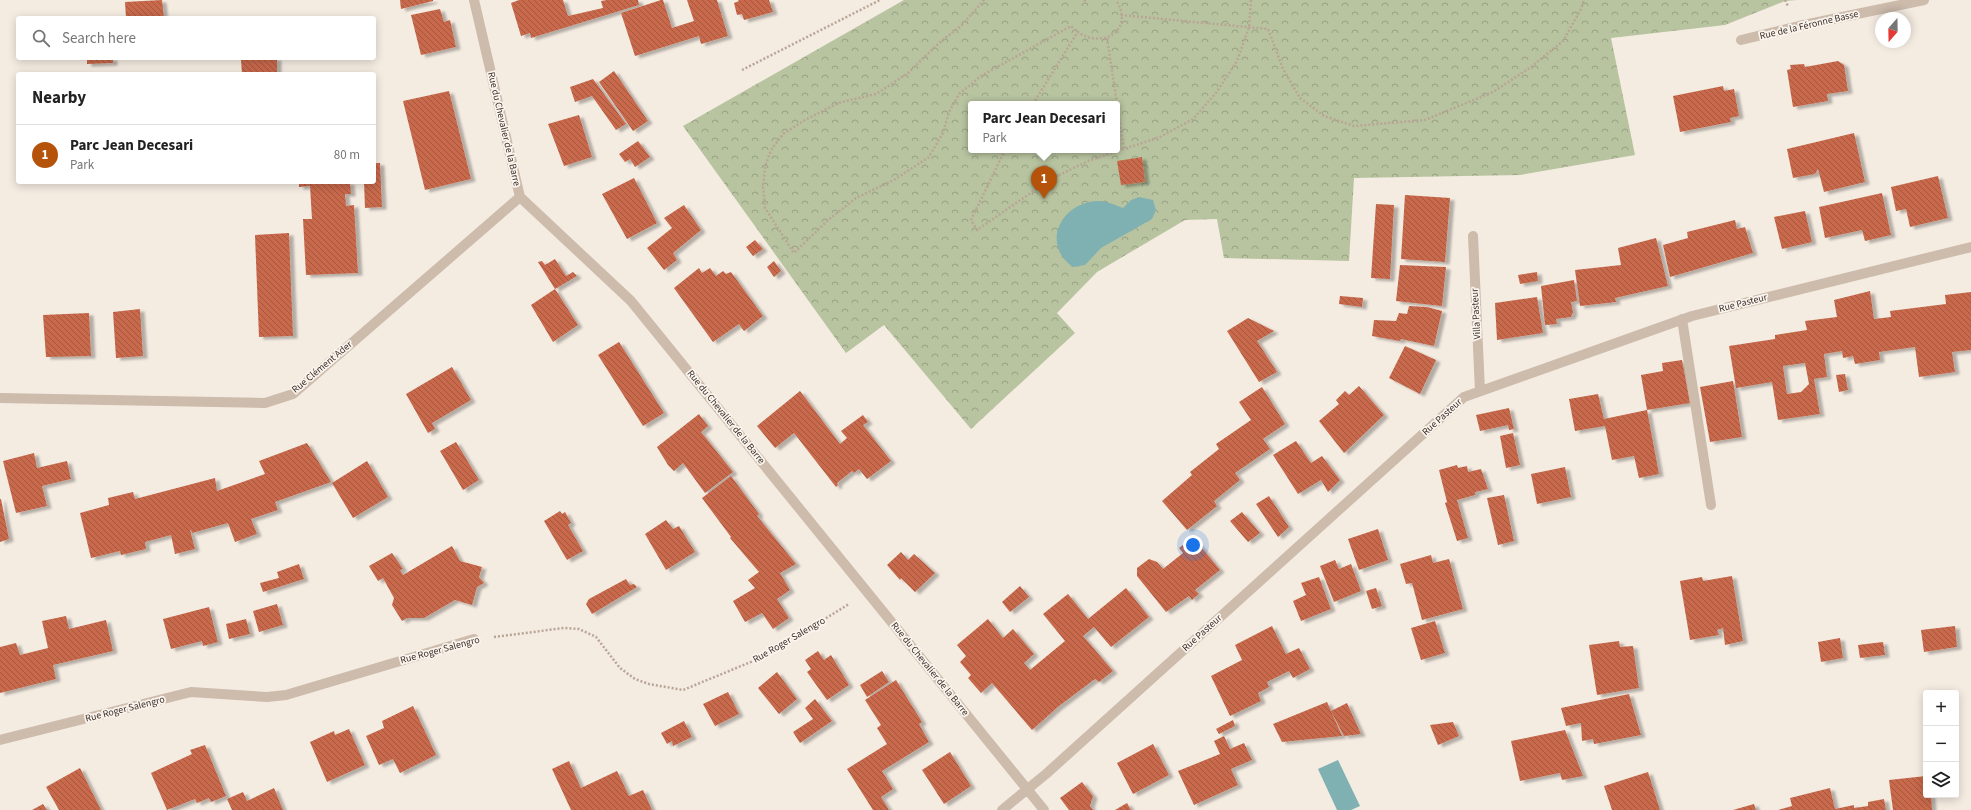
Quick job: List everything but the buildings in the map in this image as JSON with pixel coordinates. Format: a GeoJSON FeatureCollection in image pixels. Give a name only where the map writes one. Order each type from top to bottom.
{"type":"FeatureCollection","features":[{"type":"Feature","properties":{"kind":"street","name":"Rue du Chevalier de la Barre"},"geometry":{"type":"LineString","coordinates":[[474,0],[520,197],[631,301],[1044,810]]}},
{"type":"Feature","properties":{"kind":"street","name":"Rue de la Féronne Basse"},"geometry":{"type":"LineString","coordinates":[[1741,40],[1799,26],[1924,0]]}},
{"type":"Feature","properties":{"kind":"street","name":"Rue Clément Ader"},"geometry":{"type":"LineString","coordinates":[[0,398],[265,403],[293,394],[520,197]]}},
{"type":"Feature","properties":{"kind":"street","name":"Villa Pasteur"},"geometry":{"type":"LineString","coordinates":[[1473,236],[1480,391]]}},
{"type":"Feature","properties":{"kind":"street","name":"Rue Pasteur"},"geometry":{"type":"LineString","coordinates":[[1002,810],[1027,790],[1464,397],[1682,320],[1971,246]]}},
{"type":"Feature","properties":{"kind":"street"},"geometry":{"type":"LineString","coordinates":[[1682,320],[1711,505]]}},
{"type":"Feature","properties":{"kind":"street","name":"Rue Roger Salengro"},"geometry":{"type":"LineString","coordinates":[[0,740],[191,692],[267,697],[286,695],[474,639]]}},
{"type":"Feature","properties":{"kind":"path"},"geometry":{"type":"LineString","coordinates":[[742,70],[880,0]]}},
{"type":"Feature","properties":{"kind":"path"},"geometry":{"type":"LineString","coordinates":[[984,0],[962,25],[939,43],[907,74],[876,94],[838,104],[805,120],[783,134],[771,150],[765,167],[763,187],[765,208],[794,253],[827,221],[856,198],[894,180],[929,157],[943,133],[949,112],[959,94],[981,76],[1071,26],[1077,33],[1094,39],[1107,38],[1114,33],[1119,26],[1121,16],[1116,0]]}},
{"type":"Feature","properties":{"kind":"path"},"geometry":{"type":"LineString","coordinates":[[1120,150],[1160,137],[1193,119],[1216,92],[1237,61],[1249,27],[1251,0]]}},
{"type":"Feature","properties":{"kind":"path"},"geometry":{"type":"LineString","coordinates":[[1121,16],[1268,29],[1283,69],[1300,98],[1324,116],[1354,126],[1425,120],[1494,92],[1531,67],[1563,41],[1581,9],[1584,0]]}},
{"type":"Feature","properties":{"kind":"path"},"geometry":{"type":"LineString","coordinates":[[1035,101],[1077,33]]}},
{"type":"Feature","properties":{"kind":"path"},"geometry":{"type":"LineString","coordinates":[[1107,38],[1116,101]]}},
{"type":"Feature","properties":{"kind":"path"},"geometry":{"type":"LineString","coordinates":[[1120,124],[1124,149]]}},
{"type":"Feature","properties":{"kind":"path"},"geometry":{"type":"LineString","coordinates":[[1004,153],[971,220],[977,230],[1050,178],[1088,161],[1112,153]]}},
{"type":"Feature","properties":{"kind":"path","name":"Rue Roger Salengro"},"geometry":{"type":"LineString","coordinates":[[474,639],[564,628],[579,629],[596,637],[620,668],[636,679],[649,684],[683,690],[763,657],[868,593]]}},
{"type":"Feature","properties":{"kind":"green space"},"geometry":{"type":"Polygon","coordinates":[[[904,0],[1797,0],[1785,1],[1725,25],[1611,38],[1635,155],[1520,175],[1354,178],[1349,261],[1224,258],[1217,219],[1185,220],[1097,272],[1057,313],[1075,333],[971,429],[884,325],[846,353],[683,126],[904,0]]]}},
{"type":"Feature","properties":{"kind":"water"},"geometry":{"type":"Polygon","coordinates":[[[1139,197],[1153,200],[1156,210],[1152,219],[1101,248],[1085,265],[1073,267],[1063,257],[1058,247],[1057,236],[1060,225],[1066,216],[1075,208],[1086,203],[1099,201],[1108,202],[1123,208],[1131,200],[1139,197]]]}},
{"type":"Feature","properties":{"kind":"water"},"geometry":{"type":"Polygon","coordinates":[[[1338,760],[1360,806],[1351,810],[1337,810],[1318,769],[1338,760]]]}},
{"type":"Feature","properties":{"kind":"place","name":"Parc Jean Decesari"},"geometry":{"type":"Point","coordinates":[1044,199]}}]}
